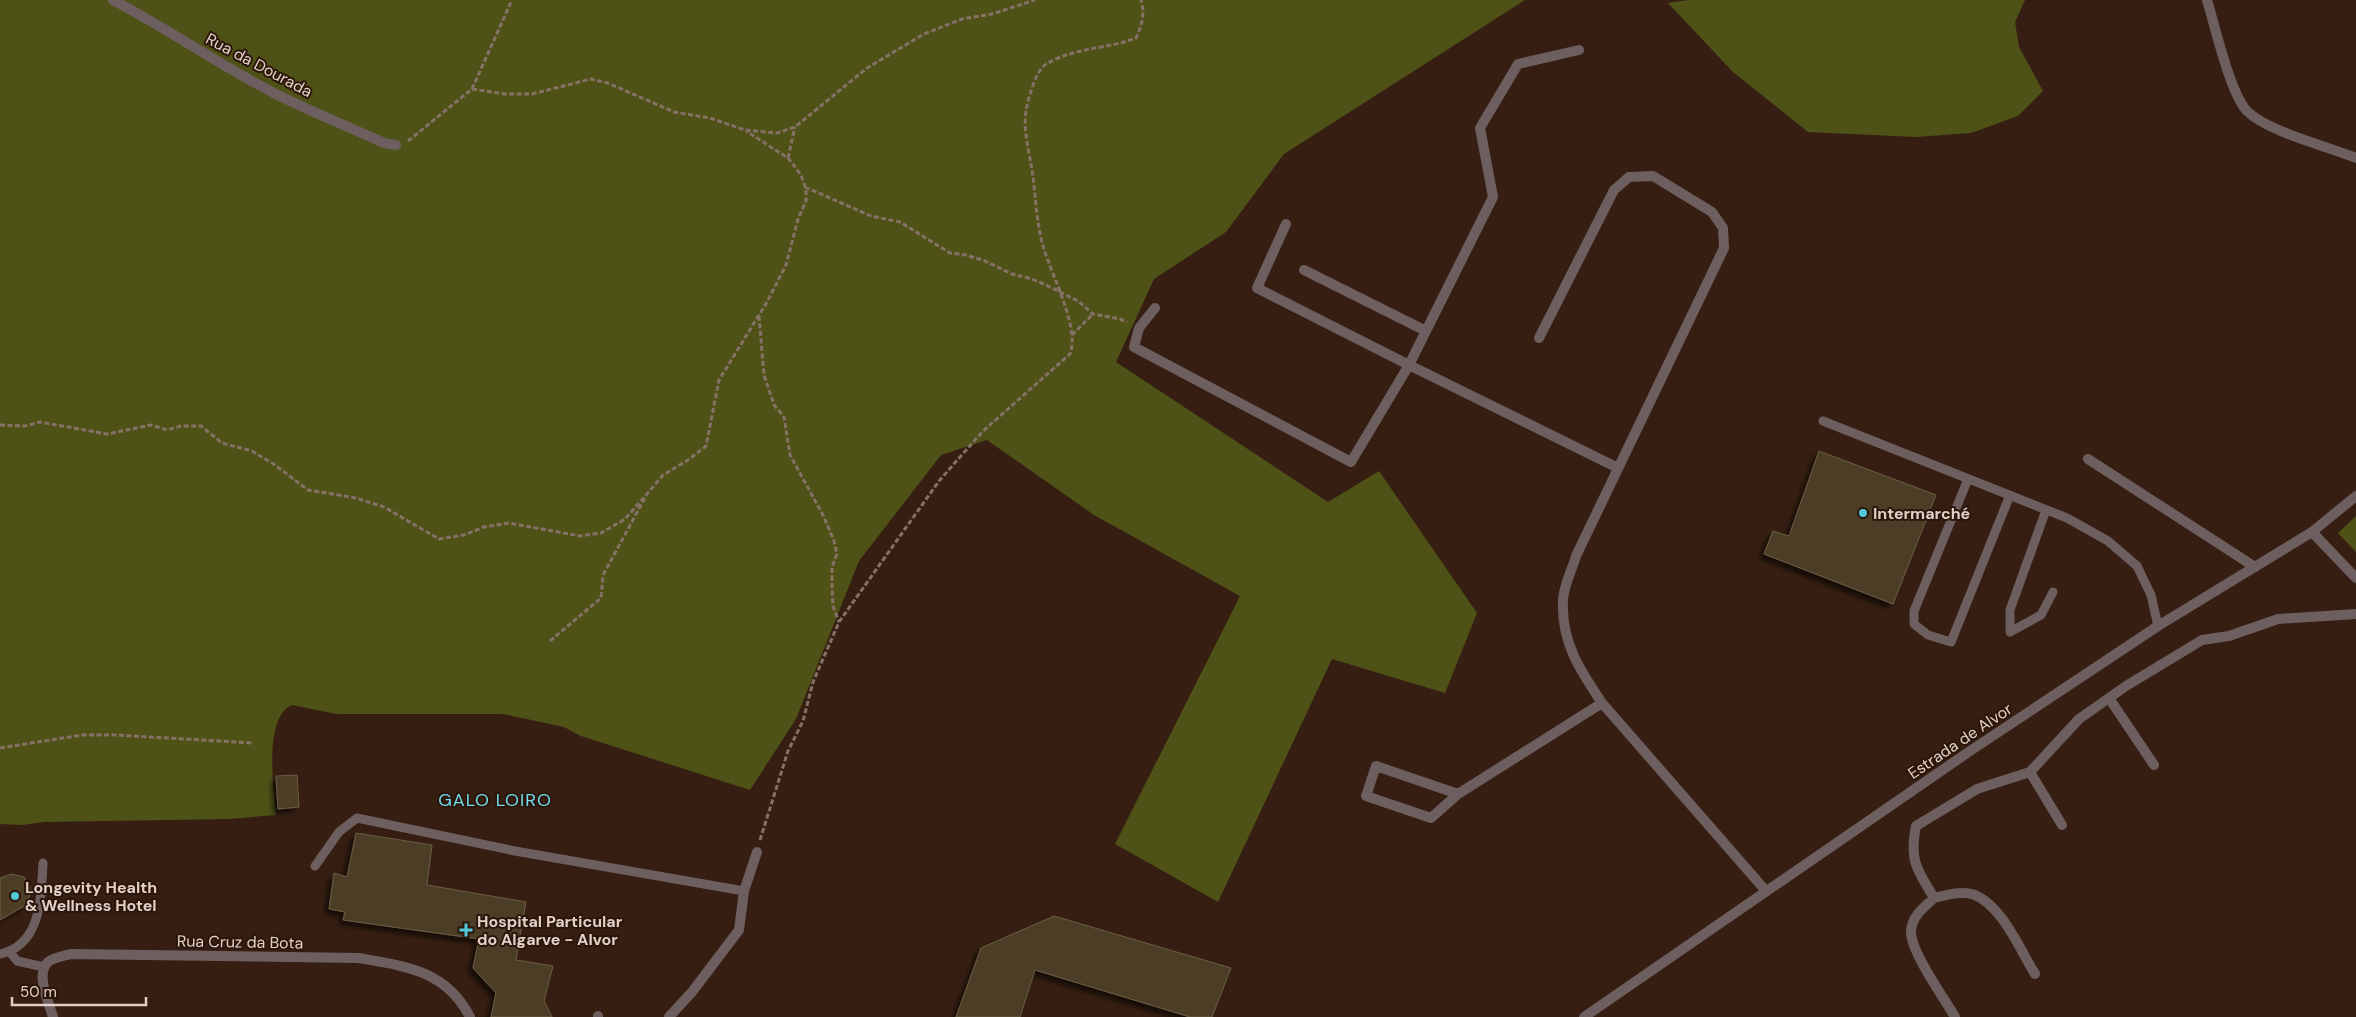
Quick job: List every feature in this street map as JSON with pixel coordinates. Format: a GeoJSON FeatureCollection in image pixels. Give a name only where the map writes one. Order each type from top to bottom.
{"type":"FeatureCollection","features":[{"type":"Feature","properties":{"kind":"street","name":"Rua da Dourada"},"geometry":{"type":"LineString","coordinates":[[113,0],[152,20],[200,51],[272,92],[384,144],[396,145]]}},
{"type":"Feature","properties":{"kind":"street"},"geometry":{"type":"LineString","coordinates":[[2208,0],[2233,84],[2247,111],[2271,127],[2356,158]]}},
{"type":"Feature","properties":{"kind":"street"},"geometry":{"type":"LineString","coordinates":[[1155,308],[1139,328],[1134,347],[1351,462],[1409,365],[1493,197],[1480,128],[1518,64],[1579,50]]}},
{"type":"Feature","properties":{"kind":"street"},"geometry":{"type":"LineString","coordinates":[[1539,338],[1614,190],[1629,177],[1653,176],[1712,212],[1723,228],[1724,248],[1576,556],[1562,599],[1566,639],[1582,673],[1602,703],[1766,891]]}},
{"type":"Feature","properties":{"kind":"street"},"geometry":{"type":"LineString","coordinates":[[1286,224],[1257,288],[1618,468]]}},
{"type":"Feature","properties":{"kind":"street"},"geometry":{"type":"LineString","coordinates":[[1304,270],[1426,331]]}},
{"type":"Feature","properties":{"kind":"street"},"geometry":{"type":"LineString","coordinates":[[2088,459],[2255,566]]}},
{"type":"Feature","properties":{"kind":"street","name":"Estrada de Alvor"},"geometry":{"type":"LineString","coordinates":[[1584,1017],[1766,891],[2158,626],[2312,532],[2356,496]]}},
{"type":"Feature","properties":{"kind":"street"},"geometry":{"type":"LineString","coordinates":[[2312,532],[2356,578]]}},
{"type":"Feature","properties":{"kind":"street"},"geometry":{"type":"LineString","coordinates":[[1934,898],[1917,870],[1912,848],[1916,826],[1978,789],[2030,772],[2079,719],[2202,640],[2229,636],[2278,619],[2356,614]]}},
{"type":"Feature","properties":{"kind":"street"},"geometry":{"type":"LineString","coordinates":[[2109,698],[2154,765]]}},
{"type":"Feature","properties":{"kind":"street"},"geometry":{"type":"LineString","coordinates":[[1458,794],[1376,766],[1366,796],[1431,818],[1458,794],[1602,703]]}},
{"type":"Feature","properties":{"kind":"street"},"geometry":{"type":"LineString","coordinates":[[2030,772],[2062,825]]}},
{"type":"Feature","properties":{"kind":"street"},"geometry":{"type":"LineString","coordinates":[[668,1017],[692,992],[739,930],[744,891],[757,852]]}},
{"type":"Feature","properties":{"kind":"street"},"geometry":{"type":"LineString","coordinates":[[1955,1017],[1918,955],[1911,932],[1918,912],[1934,898],[1955,893],[1973,894],[1996,909],[2035,974]]}},
{"type":"Feature","properties":{"kind":"street","name":"Rua Cruz da Bota"},"geometry":{"type":"LineString","coordinates":[[44,967],[49,961],[71,954],[358,958],[397,964],[424,972],[442,983],[459,998],[470,1017]]}},
{"type":"Feature","properties":{"kind":"street"},"geometry":{"type":"LineString","coordinates":[[44,967],[43,982],[53,1017]]}},
{"type":"Feature","properties":{"kind":"lane"},"geometry":{"type":"LineString","coordinates":[[1822,421],[2067,518],[2108,541],[2137,566],[2151,595],[2158,626]]}},
{"type":"Feature","properties":{"kind":"lane"},"geometry":{"type":"LineString","coordinates":[[1968,479],[1914,611],[1914,624],[1928,635],[1950,642],[2010,495]]}},
{"type":"Feature","properties":{"kind":"lane"},"geometry":{"type":"LineString","coordinates":[[2046,510],[2010,610],[2010,632],[2041,615],[2053,592]]}},
{"type":"Feature","properties":{"kind":"lane"},"geometry":{"type":"LineString","coordinates":[[315,866],[339,832],[357,818],[515,851],[744,891]]}},
{"type":"Feature","properties":{"kind":"lane"},"geometry":{"type":"LineString","coordinates":[[0,954],[10,952],[29,933],[40,911],[43,863]]}},
{"type":"Feature","properties":{"kind":"lane"},"geometry":{"type":"LineString","coordinates":[[10,952],[16,961],[44,967]]}},
{"type":"Feature","properties":{"kind":"path"},"geometry":{"type":"LineString","coordinates":[[396,145],[412,140],[472,89],[512,0]]}},
{"type":"Feature","properties":{"kind":"path"},"geometry":{"type":"LineString","coordinates":[[472,89],[505,94],[532,94],[591,79],[608,83],[674,112],[710,118],[745,130],[776,133],[795,127],[867,68],[924,34],[962,19],[992,14],[1035,0]]}},
{"type":"Feature","properties":{"kind":"path"},"geometry":{"type":"LineString","coordinates":[[757,852],[764,820],[788,751],[803,721],[813,682],[823,654],[840,622],[939,481],[982,432],[1070,354],[1073,346],[1072,335],[1060,293],[1043,247],[1026,145],[1026,111],[1033,85],[1044,66],[1072,55],[1136,38],[1142,26],[1144,9],[1141,0]]}},
{"type":"Feature","properties":{"kind":"path"},"geometry":{"type":"LineString","coordinates":[[788,158],[795,127]]}},
{"type":"Feature","properties":{"kind":"path"},"geometry":{"type":"LineString","coordinates":[[0,425],[25,426],[40,422],[107,434],[151,425],[167,430],[181,426],[201,426],[222,443],[252,451],[275,465],[308,490],[356,498],[384,507],[439,539],[464,535],[484,527],[509,523],[580,536],[601,533],[625,519],[663,475],[688,460],[706,446],[719,380],[759,316],[786,265],[798,219],[806,201],[805,187],[801,175],[788,158],[745,130]]}},
{"type":"Feature","properties":{"kind":"path"},"geometry":{"type":"LineString","coordinates":[[805,187],[871,216],[900,222],[950,253],[966,255],[986,261],[1012,274],[1032,279],[1078,301],[1093,314],[1120,319],[1139,328]]}},
{"type":"Feature","properties":{"kind":"path"},"geometry":{"type":"LineString","coordinates":[[1072,335],[1093,314]]}},
{"type":"Feature","properties":{"kind":"path"},"geometry":{"type":"LineString","coordinates":[[759,316],[764,375],[774,405],[784,417],[790,456],[823,515],[834,541],[837,554],[832,567],[833,606],[840,622]]}},
{"type":"Feature","properties":{"kind":"path"},"geometry":{"type":"LineString","coordinates":[[550,641],[601,598],[604,576],[648,494]]}},
{"type":"Feature","properties":{"kind":"path"},"geometry":{"type":"LineString","coordinates":[[0,748],[82,735],[253,742]]}},
{"type":"Feature","properties":{"kind":"shaded area"},"geometry":{"type":"Polygon","coordinates":[[[0,0],[1525,0],[1284,154],[1226,232],[1154,279],[1116,362],[1328,502],[1379,471],[1477,613],[1445,693],[1332,659],[1218,902],[1115,844],[1240,596],[1094,515],[987,440],[941,455],[859,561],[796,719],[750,790],[581,736],[564,727],[503,714],[337,714],[292,705],[283,712],[277,724],[274,738],[272,755],[276,815],[229,819],[0,824],[0,0]]]}},
{"type":"Feature","properties":{"kind":"shaded area"},"geometry":{"type":"Polygon","coordinates":[[[1688,0],[2025,0],[2015,22],[2019,47],[2043,91],[2018,116],[1971,133],[1916,137],[1808,132],[1733,72],[1668,3],[1688,0]]]}},
{"type":"Feature","properties":{"kind":"shaded area"},"geometry":{"type":"Polygon","coordinates":[[[2356,516],[2356,552],[2338,533],[2356,516]]]}},
{"type":"Feature","properties":{"kind":"building","name":"Intermarché"},"geometry":{"type":"Polygon","coordinates":[[[1819,451],[1936,495],[1893,604],[1764,554],[1773,531],[1789,536],[1819,451]]]}},
{"type":"Feature","properties":{"kind":"building"},"geometry":{"type":"Polygon","coordinates":[[[297,775],[299,807],[278,809],[276,776],[297,775]]]}},
{"type":"Feature","properties":{"kind":"building","name":"Hospital Particular do Algarve - Alvor"},"geometry":{"type":"Polygon","coordinates":[[[356,833],[432,845],[427,885],[526,902],[516,960],[553,966],[544,1001],[552,1017],[491,1017],[496,993],[473,968],[479,939],[343,920],[345,912],[329,909],[334,873],[347,877],[356,833]]]}},
{"type":"Feature","properties":{"kind":"building","name":"Longevity Health & Wellness Hotel"},"geometry":{"type":"Polygon","coordinates":[[[11,874],[24,877],[30,886],[31,892],[26,905],[0,920],[0,878],[11,874]]]}},
{"type":"Feature","properties":{"kind":"building"},"geometry":{"type":"Polygon","coordinates":[[[1054,916],[1231,968],[1212,1017],[1190,1017],[1035,970],[1020,1017],[956,1017],[981,948],[1054,916]]]}},
{"type":"Feature","properties":{"kind":"place","name":"Intermarché"},"geometry":{"type":"Point","coordinates":[1863,513]}},
{"type":"Feature","properties":{"kind":"place","name":"Longevity Health & Wellness Hotel"},"geometry":{"type":"Point","coordinates":[15,896]}},
{"type":"Feature","properties":{"kind":"place","name":"Hospital Particular do Algarve - Alvor"},"geometry":{"type":"Point","coordinates":[466,930]}},
{"type":"Feature","properties":{"kind":"district","name":"GALO LOIRO"},"geometry":{"type":"Point","coordinates":[495,800]}}]}
